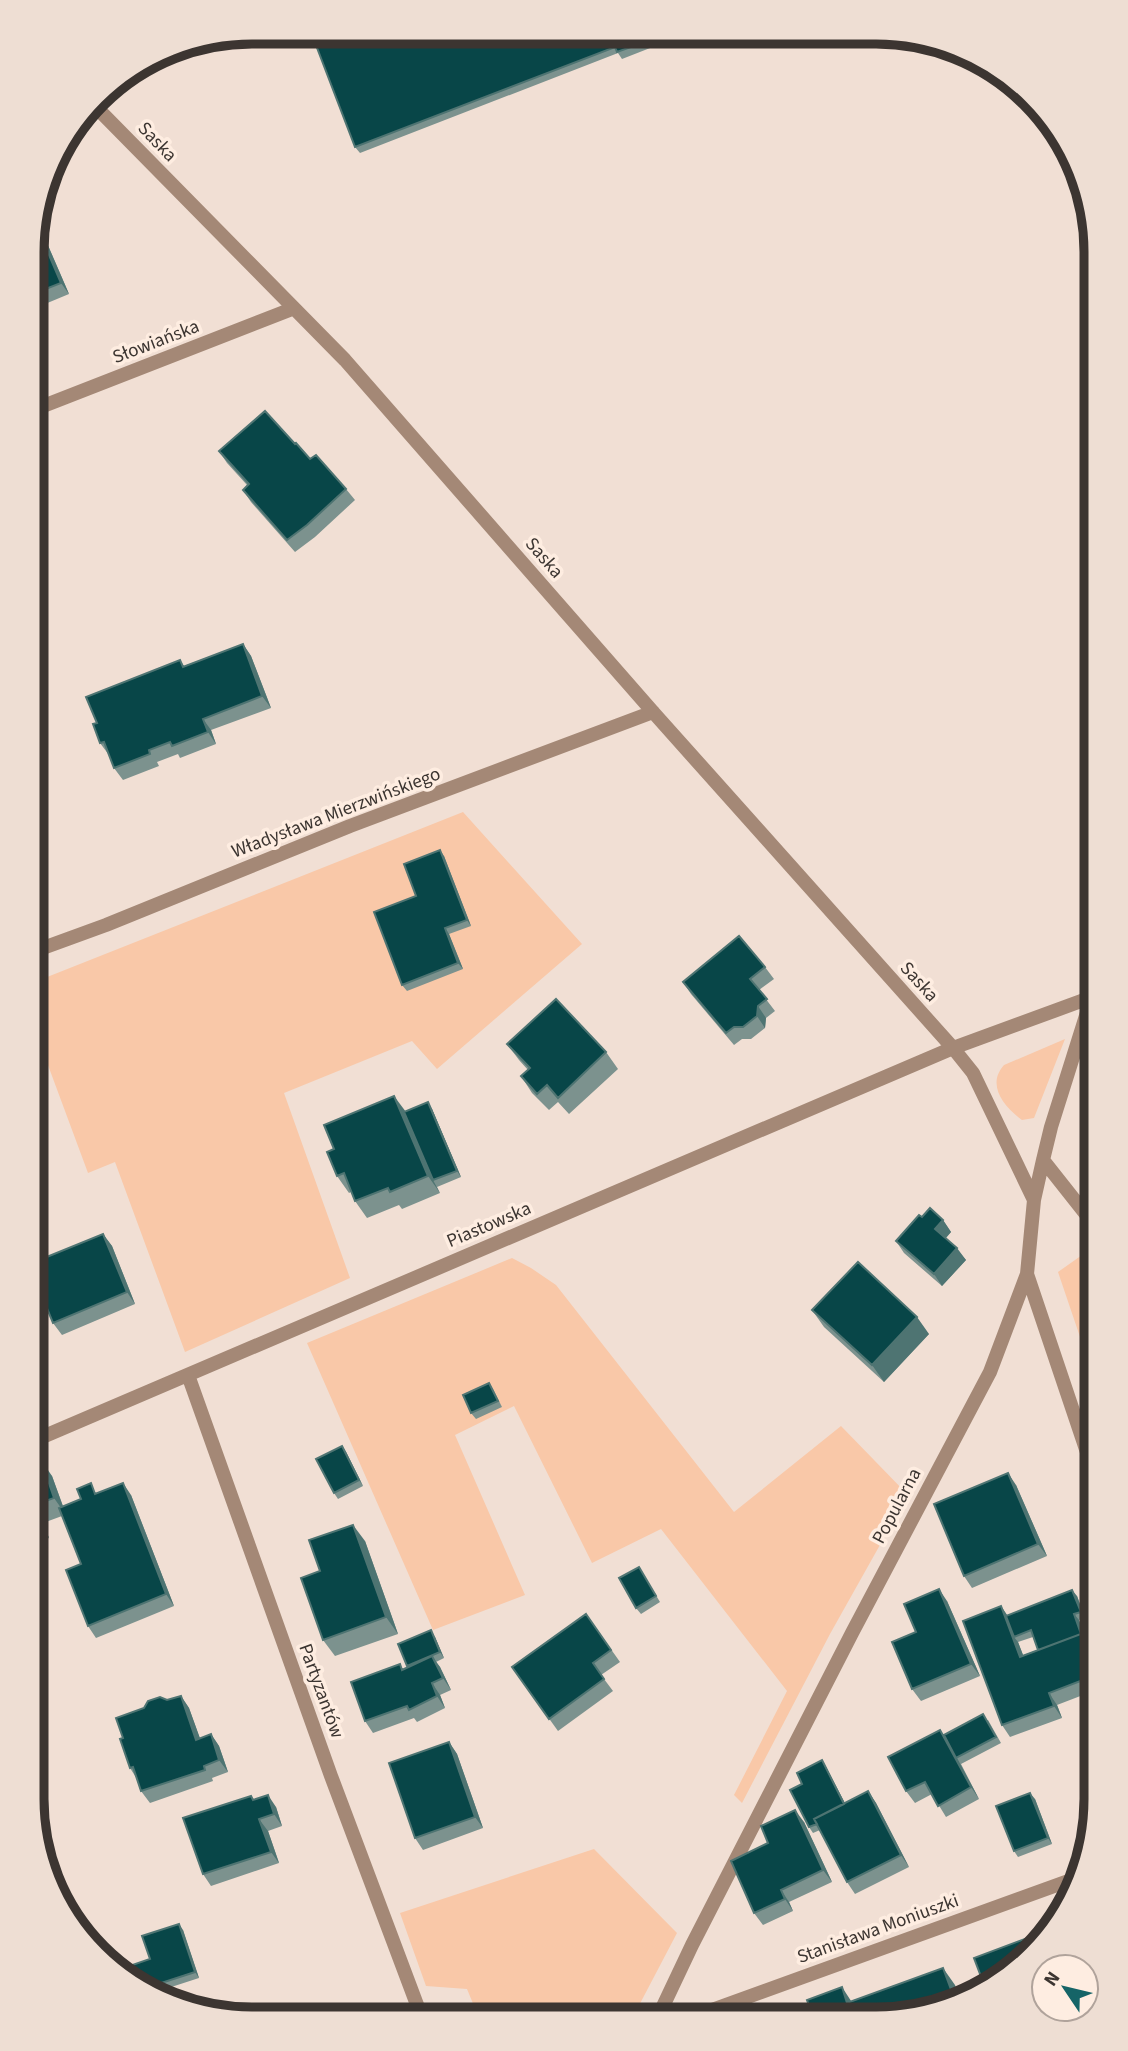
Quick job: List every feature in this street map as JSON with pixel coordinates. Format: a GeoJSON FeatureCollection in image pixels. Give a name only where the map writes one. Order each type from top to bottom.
{"type":"FeatureCollection","features":[{"type":"Feature","properties":{"kind":"street","name":"Saska"},"geometry":{"type":"LineString","coordinates":[[99,111],[345,360],[653,712],[953,1048],[973,1073],[1034,1200]]}},
{"type":"Feature","properties":{"kind":"street","name":"Słowiańska"},"geometry":{"type":"LineString","coordinates":[[44,406],[292,309]]}},
{"type":"Feature","properties":{"kind":"street","name":"Władysława Mierzwińskiego"},"geometry":{"type":"LineString","coordinates":[[44,948],[363,822],[653,712]]}},
{"type":"Feature","properties":{"kind":"street","name":"Piastowska"},"geometry":{"type":"LineString","coordinates":[[44,1436],[953,1048],[1084,995]]}},
{"type":"Feature","properties":{"kind":"street","name":"Popularna"},"geometry":{"type":"LineString","coordinates":[[663,2007],[852,1633],[990,1372],[1027,1273],[1034,1200],[1043,1160],[1084,1022]]}},
{"type":"Feature","properties":{"kind":"street"},"geometry":{"type":"LineString","coordinates":[[1043,1160],[1084,1212]]}},
{"type":"Feature","properties":{"kind":"street"},"geometry":{"type":"LineString","coordinates":[[1027,1273],[1084,1443]]}},
{"type":"Feature","properties":{"kind":"street","name":"Partyzantów"},"geometry":{"type":"LineString","coordinates":[[188,1375],[331,1776],[418,2007]]}},
{"type":"Feature","properties":{"kind":"street","name":"Stanisława Moniuszki"},"geometry":{"type":"LineString","coordinates":[[720,2007],[1067,1882]]}},
{"type":"Feature","properties":{"kind":"shaded area"},"geometry":{"type":"Polygon","coordinates":[[[463,812],[582,944],[437,1069],[412,1041],[284,1093],[350,1278],[185,1352],[115,1162],[88,1173],[44,1054],[44,978],[463,812]]]}},
{"type":"Feature","properties":{"kind":"shaded area"},"geometry":{"type":"Polygon","coordinates":[[[1065,1039],[1034,1118],[1022,1120],[1009,1109],[1000,1095],[997,1088],[999,1073],[1004,1065],[1065,1039]]]}},
{"type":"Feature","properties":{"kind":"shaded area"},"geometry":{"type":"Polygon","coordinates":[[[1084,1254],[1084,1349],[1058,1272],[1084,1254]]]}},
{"type":"Feature","properties":{"kind":"shaded area"},"geometry":{"type":"Polygon","coordinates":[[[512,1258],[556,1285],[734,1512],[841,1426],[908,1495],[830,1634],[742,1803],[734,1795],[787,1691],[661,1529],[592,1563],[514,1406],[455,1435],[525,1595],[433,1630],[307,1343],[512,1258]]]}},
{"type":"Feature","properties":{"kind":"shaded area"},"geometry":{"type":"Polygon","coordinates":[[[594,1849],[677,1933],[638,2007],[474,2007],[467,1989],[426,1986],[400,1913],[594,1849]]]}},
{"type":"Feature","properties":{"kind":"building"},"geometry":{"type":"Polygon","coordinates":[[[316,44],[639,44],[617,52],[615,47],[355,147],[316,44]]]}},
{"type":"Feature","properties":{"kind":"building"},"geometry":{"type":"Polygon","coordinates":[[[45,245],[61,283],[44,290],[45,245]]]}},
{"type":"Feature","properties":{"kind":"building"},"geometry":{"type":"Polygon","coordinates":[[[265,411],[310,459],[316,455],[346,489],[287,540],[243,490],[249,484],[219,451],[265,411]]]}},
{"type":"Feature","properties":{"kind":"building"},"geometry":{"type":"Polygon","coordinates":[[[243,644],[262,696],[203,719],[208,732],[172,746],[170,742],[149,750],[150,754],[114,768],[104,742],[100,743],[93,724],[97,723],[86,697],[180,660],[183,667],[243,644]]]}},
{"type":"Feature","properties":{"kind":"building"},"geometry":{"type":"Polygon","coordinates":[[[440,850],[467,920],[445,928],[458,963],[402,985],[374,912],[416,896],[404,864],[440,850]]]}},
{"type":"Feature","properties":{"kind":"building"},"geometry":{"type":"Polygon","coordinates":[[[739,936],[765,967],[750,979],[767,999],[758,1006],[757,1016],[743,1027],[734,1027],[726,1033],[683,982],[739,936]]]}},
{"type":"Feature","properties":{"kind":"building"},"geometry":{"type":"Polygon","coordinates":[[[556,999],[606,1052],[558,1098],[547,1085],[537,1094],[521,1076],[530,1068],[507,1044],[556,999]]]}},
{"type":"Feature","properties":{"kind":"building"},"geometry":{"type":"Polygon","coordinates":[[[394,1096],[428,1176],[390,1192],[388,1188],[355,1201],[344,1173],[337,1176],[327,1152],[334,1149],[324,1125],[394,1096]]]}},
{"type":"Feature","properties":{"kind":"building"},"geometry":{"type":"Polygon","coordinates":[[[428,1102],[457,1171],[433,1180],[404,1112],[428,1102]]]}},
{"type":"Feature","properties":{"kind":"building"},"geometry":{"type":"Polygon","coordinates":[[[930,1208],[943,1220],[935,1229],[957,1248],[934,1274],[896,1241],[919,1215],[922,1217],[930,1208]]]}},
{"type":"Feature","properties":{"kind":"building"},"geometry":{"type":"Polygon","coordinates":[[[103,1234],[127,1292],[53,1323],[44,1301],[44,1258],[103,1234]]]}},
{"type":"Feature","properties":{"kind":"building"},"geometry":{"type":"Polygon","coordinates":[[[858,1262],[917,1317],[872,1365],[812,1310],[858,1262]]]}},
{"type":"Feature","properties":{"kind":"building"},"geometry":{"type":"Polygon","coordinates":[[[489,1383],[498,1401],[471,1413],[463,1395],[489,1383]]]}},
{"type":"Feature","properties":{"kind":"building"},"geometry":{"type":"Polygon","coordinates":[[[342,1446],[359,1480],[334,1493],[316,1459],[342,1446]]]}},
{"type":"Feature","properties":{"kind":"building"},"geometry":{"type":"Polygon","coordinates":[[[44,1469],[54,1498],[44,1502],[44,1469]]]}},
{"type":"Feature","properties":{"kind":"building"},"geometry":{"type":"Polygon","coordinates":[[[1008,1473],[1038,1544],[964,1576],[934,1504],[1008,1473]]]}},
{"type":"Feature","properties":{"kind":"building"},"geometry":{"type":"Polygon","coordinates":[[[91,1483],[95,1494],[123,1483],[166,1594],[88,1626],[66,1570],[81,1564],[59,1508],[81,1499],[77,1489],[91,1483]]]}},
{"type":"Feature","properties":{"kind":"building"},"geometry":{"type":"Polygon","coordinates":[[[353,1525],[386,1617],[323,1640],[301,1578],[320,1571],[309,1540],[353,1525]]]}},
{"type":"Feature","properties":{"kind":"building"},"geometry":{"type":"Polygon","coordinates":[[[639,1567],[656,1596],[636,1608],[619,1578],[639,1567]]]}},
{"type":"Feature","properties":{"kind":"building"},"geometry":{"type":"Polygon","coordinates":[[[939,1589],[971,1664],[912,1689],[892,1642],[916,1632],[904,1604],[939,1589]]]}},
{"type":"Feature","properties":{"kind":"building"},"geometry":{"type":"Polygon","coordinates":[[[1072,1590],[1081,1612],[1074,1614],[1081,1634],[1038,1650],[1031,1630],[1014,1637],[1006,1616],[1072,1590]]]}},
{"type":"Feature","properties":{"kind":"building"},"geometry":{"type":"Polygon","coordinates":[[[1001,1606],[1020,1657],[1084,1633],[1084,1680],[1049,1693],[1054,1706],[1002,1725],[963,1621],[1001,1606]]]}},
{"type":"Feature","properties":{"kind":"building"},"geometry":{"type":"Polygon","coordinates":[[[586,1614],[611,1650],[593,1663],[604,1679],[549,1719],[512,1667],[586,1614]]]}},
{"type":"Feature","properties":{"kind":"building"},"geometry":{"type":"Polygon","coordinates":[[[431,1630],[440,1652],[407,1666],[398,1644],[431,1630]]]}},
{"type":"Feature","properties":{"kind":"building"},"geometry":{"type":"Polygon","coordinates":[[[432,1656],[443,1678],[432,1683],[437,1696],[409,1710],[407,1706],[365,1721],[351,1682],[400,1664],[402,1670],[432,1656]]]}},
{"type":"Feature","properties":{"kind":"building"},"geometry":{"type":"Polygon","coordinates":[[[181,1696],[196,1740],[211,1734],[219,1760],[204,1766],[205,1770],[141,1791],[120,1739],[123,1738],[116,1718],[144,1708],[148,1701],[160,1697],[167,1700],[181,1696]]]}},
{"type":"Feature","properties":{"kind":"building"},"geometry":{"type":"Polygon","coordinates":[[[983,1714],[996,1737],[956,1758],[944,1735],[983,1714]]]}},
{"type":"Feature","properties":{"kind":"building"},"geometry":{"type":"Polygon","coordinates":[[[940,1730],[971,1787],[938,1806],[925,1782],[906,1791],[888,1757],[940,1730]]]}},
{"type":"Feature","properties":{"kind":"building"},"geometry":{"type":"Polygon","coordinates":[[[449,1742],[475,1817],[415,1838],[389,1763],[449,1742]]]}},
{"type":"Feature","properties":{"kind":"building"},"geometry":{"type":"Polygon","coordinates":[[[822,1760],[844,1804],[814,1819],[817,1824],[809,1827],[790,1790],[802,1784],[797,1773],[822,1760]]]}},
{"type":"Feature","properties":{"kind":"building"},"geometry":{"type":"Polygon","coordinates":[[[868,1791],[901,1855],[847,1882],[814,1819],[868,1791]]]}},
{"type":"Feature","properties":{"kind":"building"},"geometry":{"type":"Polygon","coordinates":[[[1030,1793],[1048,1838],[1014,1851],[996,1806],[1030,1793]]]}},
{"type":"Feature","properties":{"kind":"building"},"geometry":{"type":"Polygon","coordinates":[[[268,1795],[274,1814],[259,1819],[271,1852],[203,1874],[183,1818],[251,1796],[253,1800],[268,1795]]]}},
{"type":"Feature","properties":{"kind":"building"},"geometry":{"type":"Polygon","coordinates":[[[795,1810],[823,1870],[781,1890],[785,1899],[754,1913],[731,1861],[768,1843],[761,1826],[795,1810]]]}},
{"type":"Feature","properties":{"kind":"building"},"geometry":{"type":"Polygon","coordinates":[[[179,1924],[195,1972],[158,1984],[129,1966],[150,1959],[142,1936],[179,1924]]]}},
{"type":"Feature","properties":{"kind":"building"},"geometry":{"type":"Polygon","coordinates":[[[1032,1936],[1003,1964],[982,1978],[974,1958],[1032,1936]]]}},
{"type":"Feature","properties":{"kind":"building"},"geometry":{"type":"Polygon","coordinates":[[[943,1968],[952,1992],[917,2003],[890,2007],[810,2007],[807,2000],[842,1987],[847,2003],[943,1968]]]}}]}
